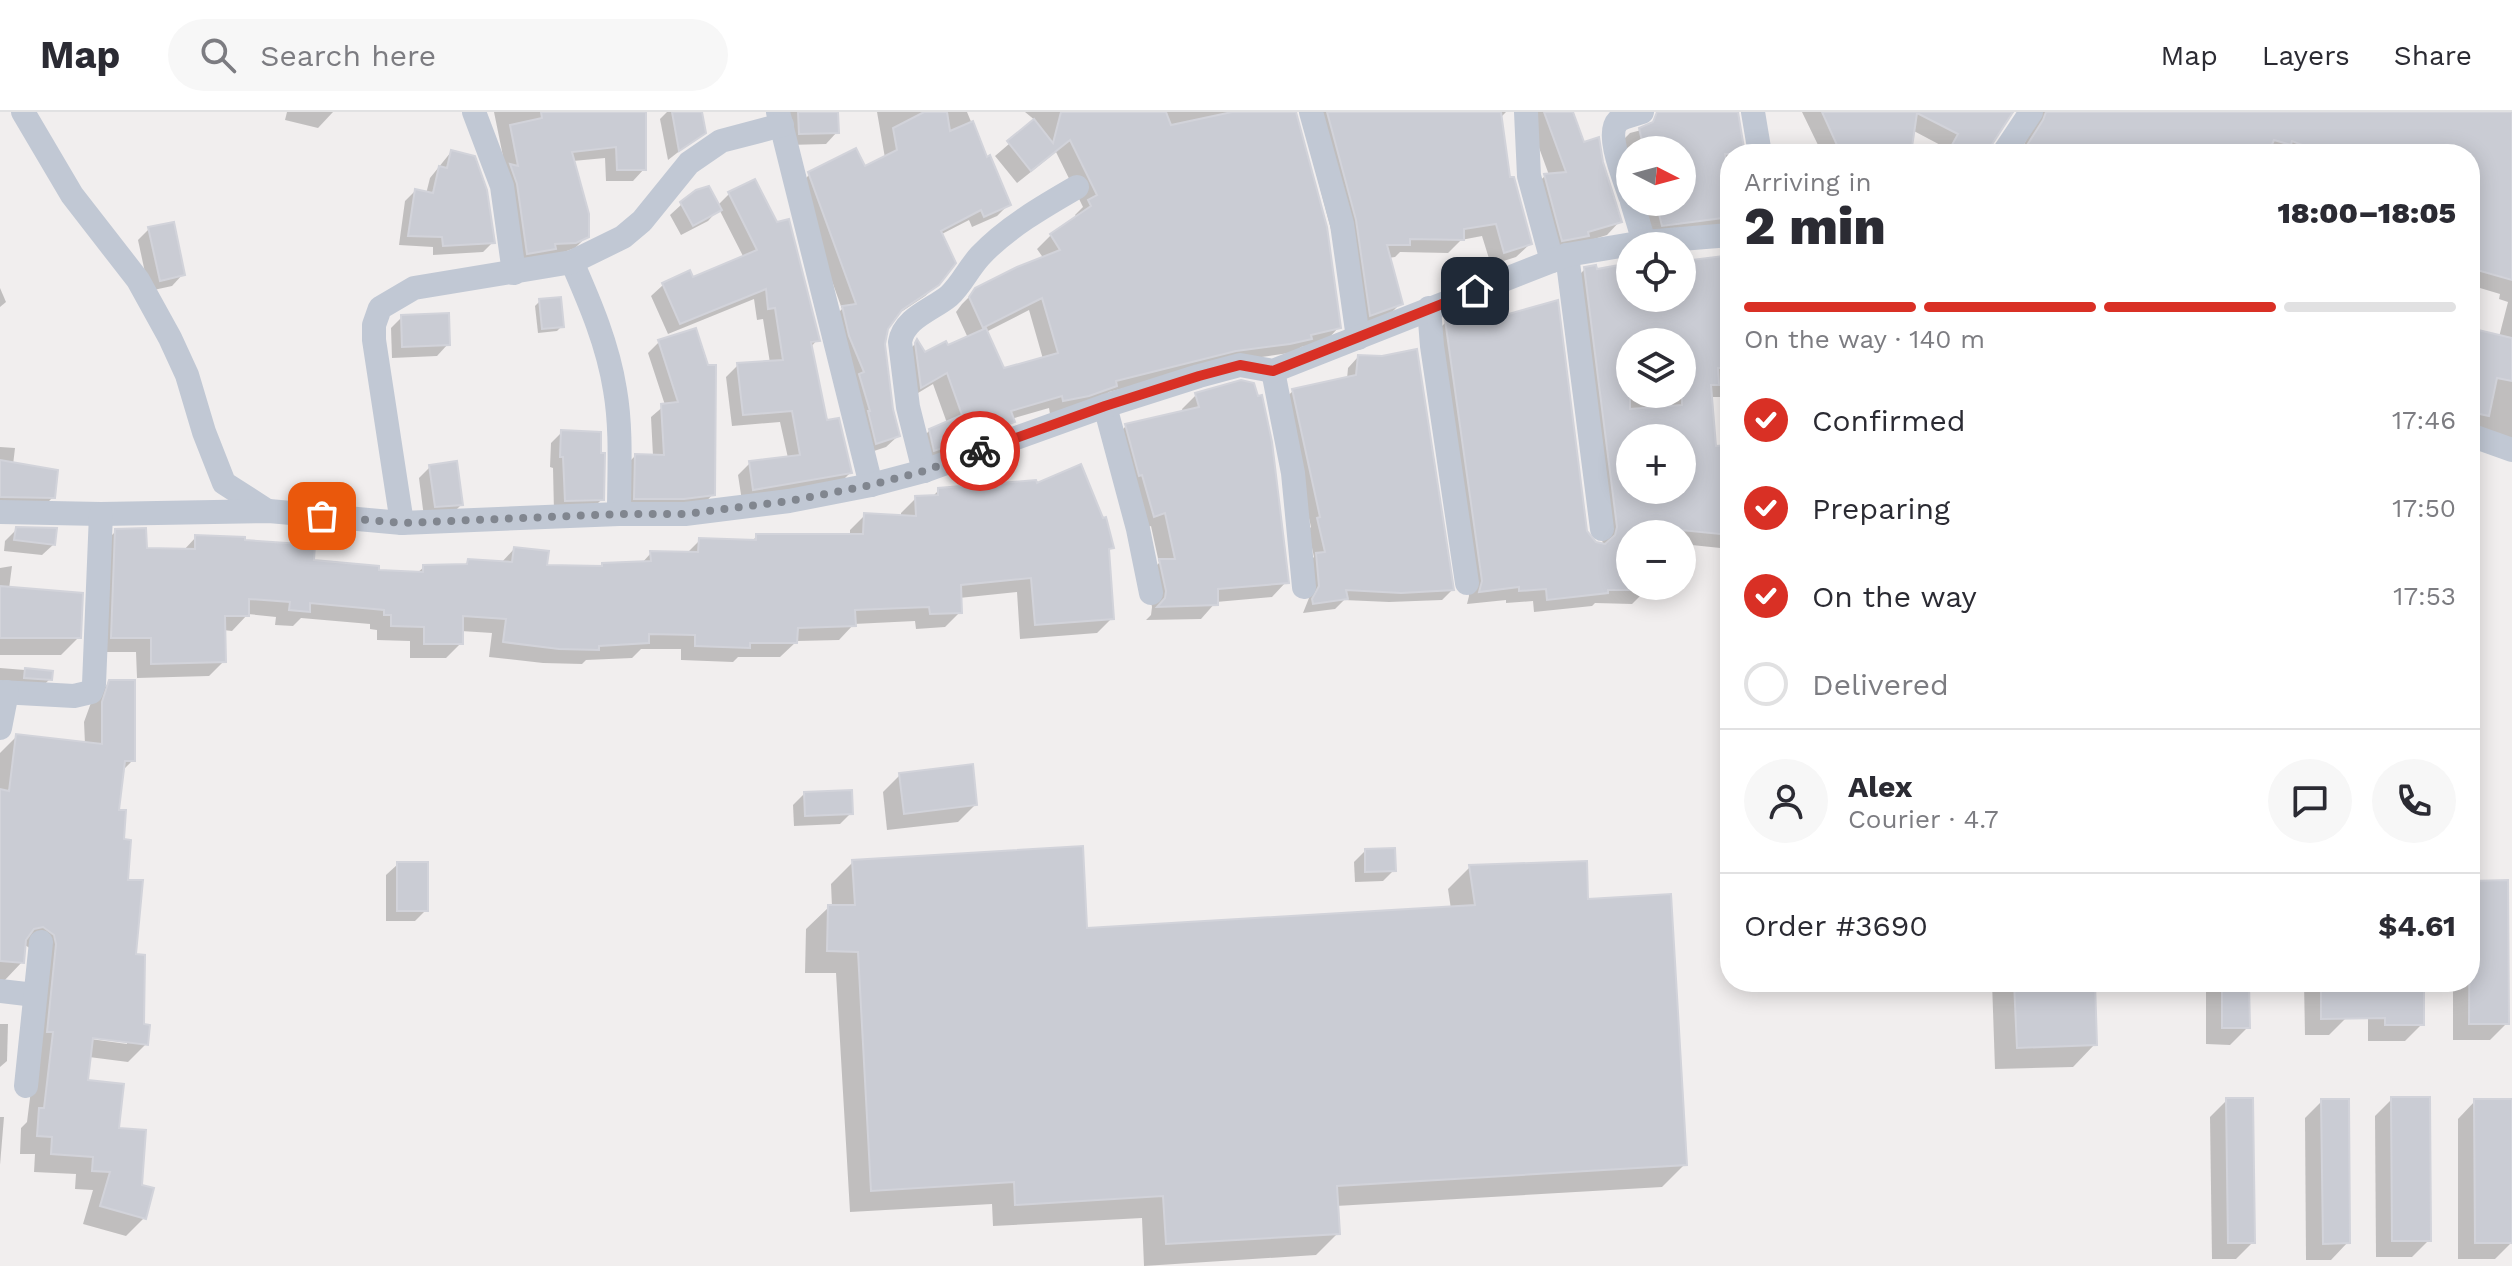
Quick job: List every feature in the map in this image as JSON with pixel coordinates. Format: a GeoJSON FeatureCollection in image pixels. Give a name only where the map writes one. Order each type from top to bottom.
{"type":"FeatureCollection","features":[{"type":"Feature","properties":{"kind":"street"},"geometry":{"type":"LineString","coordinates":[[23,112],[56,172],[138,280],[164,326],[187,375],[224,483],[269,511]]}},
{"type":"Feature","properties":{"kind":"street"},"geometry":{"type":"LineString","coordinates":[[474,112],[502,186],[514,273]]}},
{"type":"Feature","properties":{"kind":"street"},"geometry":{"type":"LineString","coordinates":[[1311,112],[1342,224],[1358,338]]}},
{"type":"Feature","properties":{"kind":"street"},"geometry":{"type":"LineString","coordinates":[[1526,112],[1529,176],[1559,258],[1602,529]]}},
{"type":"Feature","properties":{"kind":"street"},"geometry":{"type":"LineString","coordinates":[[1616,149],[1613,128],[1620,118],[1642,112]]}},
{"type":"Feature","properties":{"kind":"street"},"geometry":{"type":"LineString","coordinates":[[1753,112],[1758,144]]}},
{"type":"Feature","properties":{"kind":"street"},"geometry":{"type":"LineString","coordinates":[[2010,144],[2031,112]]}},
{"type":"Feature","properties":{"kind":"street"},"geometry":{"type":"LineString","coordinates":[[402,523],[374,340],[374,325],[380,308],[414,288],[572,262],[623,237],[642,221],[689,163],[721,141],[780,118],[871,485]]}},
{"type":"Feature","properties":{"kind":"street"},"geometry":{"type":"LineString","coordinates":[[924,471],[908,407],[900,342],[902,332],[908,324],[948,296],[981,254],[1046,205],[1077,187]]}},
{"type":"Feature","properties":{"kind":"street"},"geometry":{"type":"LineString","coordinates":[[1696,238],[1720,236]]}},
{"type":"Feature","properties":{"kind":"street"},"geometry":{"type":"LineString","coordinates":[[0,512],[269,511],[402,523],[685,514],[789,501],[924,471],[1105,406],[1240,365],[1273,371],[1559,258],[1616,247]]}},
{"type":"Feature","properties":{"kind":"street"},"geometry":{"type":"LineString","coordinates":[[572,262],[592,306],[616,393],[619,514]]}},
{"type":"Feature","properties":{"kind":"street"},"geometry":{"type":"LineString","coordinates":[[1429,308],[1467,583]]}},
{"type":"Feature","properties":{"kind":"street"},"geometry":{"type":"LineString","coordinates":[[1273,371],[1293,473],[1304,587]]}},
{"type":"Feature","properties":{"kind":"street"},"geometry":{"type":"LineString","coordinates":[[1105,406],[1138,529],[1151,593]]}},
{"type":"Feature","properties":{"kind":"street"},"geometry":{"type":"LineString","coordinates":[[2480,438],[2511,446]]}},
{"type":"Feature","properties":{"kind":"street"},"geometry":{"type":"LineString","coordinates":[[0,728],[3,692],[74,696],[91,692],[94,684],[101,514]]}},
{"type":"Feature","properties":{"kind":"street"},"geometry":{"type":"LineString","coordinates":[[26,1086],[41,942]]}},
{"type":"Feature","properties":{"kind":"street"},"geometry":{"type":"LineString","coordinates":[[0,991],[35,995]]}},
{"type":"Feature","properties":{"kind":"building"},"geometry":{"type":"Polygon","coordinates":[[[541,112],[646,112],[646,170],[617,170],[616,147],[572,152],[589,214],[589,237],[576,243],[555,244],[556,249],[527,254],[517,184],[510,164],[518,166],[510,125],[542,118],[541,112]]]}},
{"type":"Feature","properties":{"kind":"building"},"geometry":{"type":"Polygon","coordinates":[[[672,112],[702,112],[706,133],[679,151],[672,112]]]}},
{"type":"Feature","properties":{"kind":"building"},"geometry":{"type":"Polygon","coordinates":[[[798,112],[838,112],[839,133],[799,134],[798,112]]]}},
{"type":"Feature","properties":{"kind":"building"},"geometry":{"type":"Polygon","coordinates":[[[924,112],[947,112],[950,131],[973,121],[1011,205],[984,217],[981,210],[941,231],[956,263],[939,285],[902,310],[888,329],[885,344],[893,409],[900,436],[876,444],[859,374],[864,372],[849,336],[842,306],[856,304],[808,172],[856,148],[865,166],[897,150],[893,128],[924,112]]]}},
{"type":"Feature","properties":{"kind":"building"},"geometry":{"type":"Polygon","coordinates":[[[1061,112],[1166,112],[1171,125],[1232,112],[1296,112],[1327,227],[1341,328],[1311,335],[1312,339],[1236,351],[1116,381],[1117,386],[1089,396],[1063,401],[1062,396],[1011,411],[1015,422],[934,451],[929,429],[962,415],[947,373],[921,388],[917,339],[925,352],[946,341],[948,345],[986,328],[1004,368],[1058,353],[1042,298],[983,328],[969,297],[975,288],[1060,250],[1050,234],[1091,206],[1088,200],[1097,195],[1070,140],[1031,171],[1007,141],[1034,119],[1053,143],[1061,112]]]}},
{"type":"Feature","properties":{"kind":"building"},"geometry":{"type":"Polygon","coordinates":[[[1327,112],[1501,112],[1510,177],[1514,177],[1532,244],[1504,253],[1496,224],[1464,229],[1464,240],[1410,239],[1410,245],[1387,245],[1403,304],[1370,316],[1356,220],[1327,112]]]}},
{"type":"Feature","properties":{"kind":"building"},"geometry":{"type":"Polygon","coordinates":[[[1544,112],[1573,112],[1584,142],[1599,137],[1616,203],[1616,216],[1620,216],[1622,222],[1588,232],[1589,236],[1562,241],[1544,174],[1566,172],[1544,112]]]}},
{"type":"Feature","properties":{"kind":"building"},"geometry":{"type":"Polygon","coordinates":[[[1657,112],[1738,112],[1743,144],[1720,144],[1720,218],[1662,226],[1660,216],[1696,216],[1696,136],[1641,136],[1639,128],[1653,122],[1657,112]]]}},
{"type":"Feature","properties":{"kind":"building"},"geometry":{"type":"Polygon","coordinates":[[[1822,112],[2013,112],[1992,144],[1952,144],[1958,134],[1917,113],[1912,144],[1836,144],[1822,112]]]}},
{"type":"Feature","properties":{"kind":"building"},"geometry":{"type":"Polygon","coordinates":[[[2046,112],[2512,112],[2512,280],[2480,271],[2480,144],[2300,144],[2292,141],[2288,144],[2274,140],[2272,144],[2028,144],[2046,112]]]}},
{"type":"Feature","properties":{"kind":"building"},"geometry":{"type":"Polygon","coordinates":[[[451,150],[475,156],[487,190],[495,243],[443,246],[442,237],[408,236],[415,189],[433,193],[439,166],[447,168],[451,150]]]}},
{"type":"Feature","properties":{"kind":"building"},"geometry":{"type":"Polygon","coordinates":[[[755,179],[777,222],[789,219],[820,341],[811,342],[827,420],[839,418],[852,473],[753,490],[749,461],[800,455],[792,411],[743,415],[737,363],[783,360],[775,308],[768,309],[766,289],[680,324],[662,283],[690,270],[693,277],[757,250],[728,192],[755,179]]]}},
{"type":"Feature","properties":{"kind":"building"},"geometry":{"type":"Polygon","coordinates":[[[709,186],[722,210],[693,226],[680,202],[696,190],[709,186]]]}},
{"type":"Feature","properties":{"kind":"building"},"geometry":{"type":"Polygon","coordinates":[[[174,222],[185,275],[160,281],[148,227],[174,222]]]}},
{"type":"Feature","properties":{"kind":"building"},"geometry":{"type":"Polygon","coordinates":[[[1720,256],[1719,385],[1711,385],[1716,446],[1720,446],[1720,534],[1696,532],[1696,520],[1616,520],[1584,267],[1596,265],[1597,269],[1616,266],[1616,312],[1696,312],[1696,259],[1720,256]]]}},
{"type":"Feature","properties":{"kind":"building"},"geometry":{"type":"Polygon","coordinates":[[[561,297],[564,327],[542,329],[539,299],[561,297]]]}},
{"type":"Feature","properties":{"kind":"building"},"geometry":{"type":"Polygon","coordinates":[[[1558,300],[1587,531],[1596,542],[1605,544],[1616,531],[1616,590],[1547,600],[1546,589],[1519,591],[1519,587],[1479,592],[1482,581],[1445,320],[1495,306],[1498,317],[1558,300]]]}},
{"type":"Feature","properties":{"kind":"building"},"geometry":{"type":"Polygon","coordinates":[[[449,313],[450,345],[402,347],[401,315],[449,313]]]}},
{"type":"Feature","properties":{"kind":"building"},"geometry":{"type":"Polygon","coordinates":[[[696,328],[708,365],[716,365],[715,495],[684,499],[634,499],[635,454],[664,455],[661,404],[678,402],[658,340],[696,328]]]}},
{"type":"Feature","properties":{"kind":"building"},"geometry":{"type":"Polygon","coordinates":[[[2480,330],[2512,338],[2512,381],[2497,378],[2489,416],[2480,414],[2480,330]]]}},
{"type":"Feature","properties":{"kind":"building"},"geometry":{"type":"Polygon","coordinates":[[[1417,349],[1454,590],[1401,593],[1346,590],[1348,599],[1313,604],[1312,599],[1319,586],[1316,553],[1325,552],[1292,389],[1356,375],[1358,355],[1382,356],[1417,349]]]}},
{"type":"Feature","properties":{"kind":"building"},"geometry":{"type":"Polygon","coordinates":[[[1241,380],[1254,383],[1258,396],[1262,395],[1272,442],[1289,583],[1218,589],[1218,605],[1157,607],[1165,598],[1166,591],[1159,559],[1175,559],[1165,513],[1154,517],[1125,424],[1199,407],[1195,393],[1241,380]]]}},
{"type":"Feature","properties":{"kind":"building"},"geometry":{"type":"Polygon","coordinates":[[[561,430],[601,432],[601,453],[605,453],[604,500],[565,501],[563,457],[560,457],[561,430]]]}},
{"type":"Feature","properties":{"kind":"building"},"geometry":{"type":"Polygon","coordinates":[[[0,460],[58,470],[55,498],[0,497],[0,460]]]}},
{"type":"Feature","properties":{"kind":"building"},"geometry":{"type":"Polygon","coordinates":[[[457,461],[463,505],[435,507],[429,465],[457,461]]]}},
{"type":"Feature","properties":{"kind":"building"},"geometry":{"type":"Polygon","coordinates":[[[1081,464],[1103,518],[1106,517],[1114,548],[1109,549],[1114,619],[1035,625],[1031,578],[961,585],[962,613],[930,614],[929,607],[855,610],[856,626],[798,628],[797,643],[750,643],[750,648],[695,646],[695,635],[649,634],[649,643],[599,646],[599,650],[559,649],[503,642],[506,619],[463,616],[463,644],[424,644],[424,627],[391,626],[391,615],[384,615],[384,610],[310,603],[310,612],[289,610],[290,602],[249,599],[249,616],[225,616],[226,662],[151,664],[151,638],[111,638],[115,529],[146,528],[147,548],[195,549],[195,535],[315,545],[314,560],[379,566],[379,570],[423,572],[423,565],[467,564],[468,559],[512,562],[514,547],[549,551],[547,565],[602,566],[602,563],[651,561],[650,551],[698,552],[699,538],[756,540],[756,534],[863,534],[864,513],[916,516],[915,496],[938,495],[938,488],[1036,480],[1037,483],[1081,464]]]}},
{"type":"Feature","properties":{"kind":"building"},"geometry":{"type":"Polygon","coordinates":[[[16,527],[57,528],[55,545],[14,540],[16,527]]]}},
{"type":"Feature","properties":{"kind":"building"},"geometry":{"type":"Polygon","coordinates":[[[0,586],[83,593],[81,638],[0,638],[0,586]]]}},
{"type":"Feature","properties":{"kind":"building"},"geometry":{"type":"Polygon","coordinates":[[[25,668],[53,671],[52,680],[24,678],[25,668]]]}},
{"type":"Feature","properties":{"kind":"building"},"geometry":{"type":"Polygon","coordinates":[[[109,680],[135,680],[135,761],[125,761],[119,810],[126,810],[124,839],[131,840],[128,880],[143,880],[136,954],[145,955],[144,1024],[150,1025],[148,1045],[93,1038],[88,1080],[124,1084],[119,1128],[146,1130],[142,1185],[154,1188],[146,1219],[100,1206],[110,1172],[92,1171],[93,1157],[51,1154],[52,1137],[37,1136],[39,1108],[44,1108],[53,1032],[47,1032],[56,944],[54,935],[43,927],[34,929],[26,940],[24,963],[0,961],[0,789],[9,791],[16,734],[102,744],[102,702],[109,680]]]}},
{"type":"Feature","properties":{"kind":"building"},"geometry":{"type":"Polygon","coordinates":[[[973,764],[977,805],[904,814],[899,773],[973,764]]]}},
{"type":"Feature","properties":{"kind":"building"},"geometry":{"type":"Polygon","coordinates":[[[852,790],[853,814],[805,816],[804,792],[852,790]]]}},
{"type":"Feature","properties":{"kind":"building"},"geometry":{"type":"Polygon","coordinates":[[[1083,846],[1087,928],[1475,905],[1469,865],[1587,861],[1588,899],[1671,894],[1687,1165],[1337,1186],[1340,1234],[1166,1244],[1163,1196],[1015,1205],[1014,1182],[871,1191],[858,952],[827,951],[828,905],[855,905],[852,860],[1083,846]]]}},
{"type":"Feature","properties":{"kind":"building"},"geometry":{"type":"Polygon","coordinates":[[[1395,848],[1396,871],[1365,872],[1365,849],[1395,848]]]}},
{"type":"Feature","properties":{"kind":"building"},"geometry":{"type":"Polygon","coordinates":[[[397,862],[428,862],[428,911],[397,911],[397,862]]]}},
{"type":"Feature","properties":{"kind":"building"},"geometry":{"type":"Polygon","coordinates":[[[2508,880],[2509,1024],[2469,1024],[2469,992],[2480,992],[2480,881],[2508,880]]]}},
{"type":"Feature","properties":{"kind":"building"},"geometry":{"type":"Polygon","coordinates":[[[2014,992],[2095,992],[2097,1045],[2017,1048],[2014,992]]]}},
{"type":"Feature","properties":{"kind":"building"},"geometry":{"type":"Polygon","coordinates":[[[2222,992],[2249,992],[2250,1028],[2222,1028],[2222,992]]]}},
{"type":"Feature","properties":{"kind":"building"},"geometry":{"type":"Polygon","coordinates":[[[2321,992],[2424,992],[2424,1025],[2385,1025],[2385,1018],[2321,1019],[2321,992]]]}},
{"type":"Feature","properties":{"kind":"building"},"geometry":{"type":"Polygon","coordinates":[[[2391,1097],[2430,1097],[2431,1241],[2392,1241],[2391,1097]]]}},
{"type":"Feature","properties":{"kind":"building"},"geometry":{"type":"Polygon","coordinates":[[[2226,1098],[2253,1098],[2255,1243],[2228,1243],[2226,1098]]]}},
{"type":"Feature","properties":{"kind":"building"},"geometry":{"type":"Polygon","coordinates":[[[2321,1099],[2349,1099],[2350,1243],[2323,1244],[2321,1099]]]}},
{"type":"Feature","properties":{"kind":"building"},"geometry":{"type":"Polygon","coordinates":[[[2474,1099],[2512,1099],[2512,1243],[2475,1243],[2474,1099]]]}},
{"type":"Feature","properties":{"kind":"way so far"},"geometry":{"type":"LineString","coordinates":[[322,516],[402,523],[685,514],[789,501],[871,485],[924,471],[980,451]]}},
{"type":"Feature","properties":{"kind":"route"},"geometry":{"type":"LineString","coordinates":[[980,451],[1199,376],[1240,365],[1273,371],[1475,291]]}}]}
